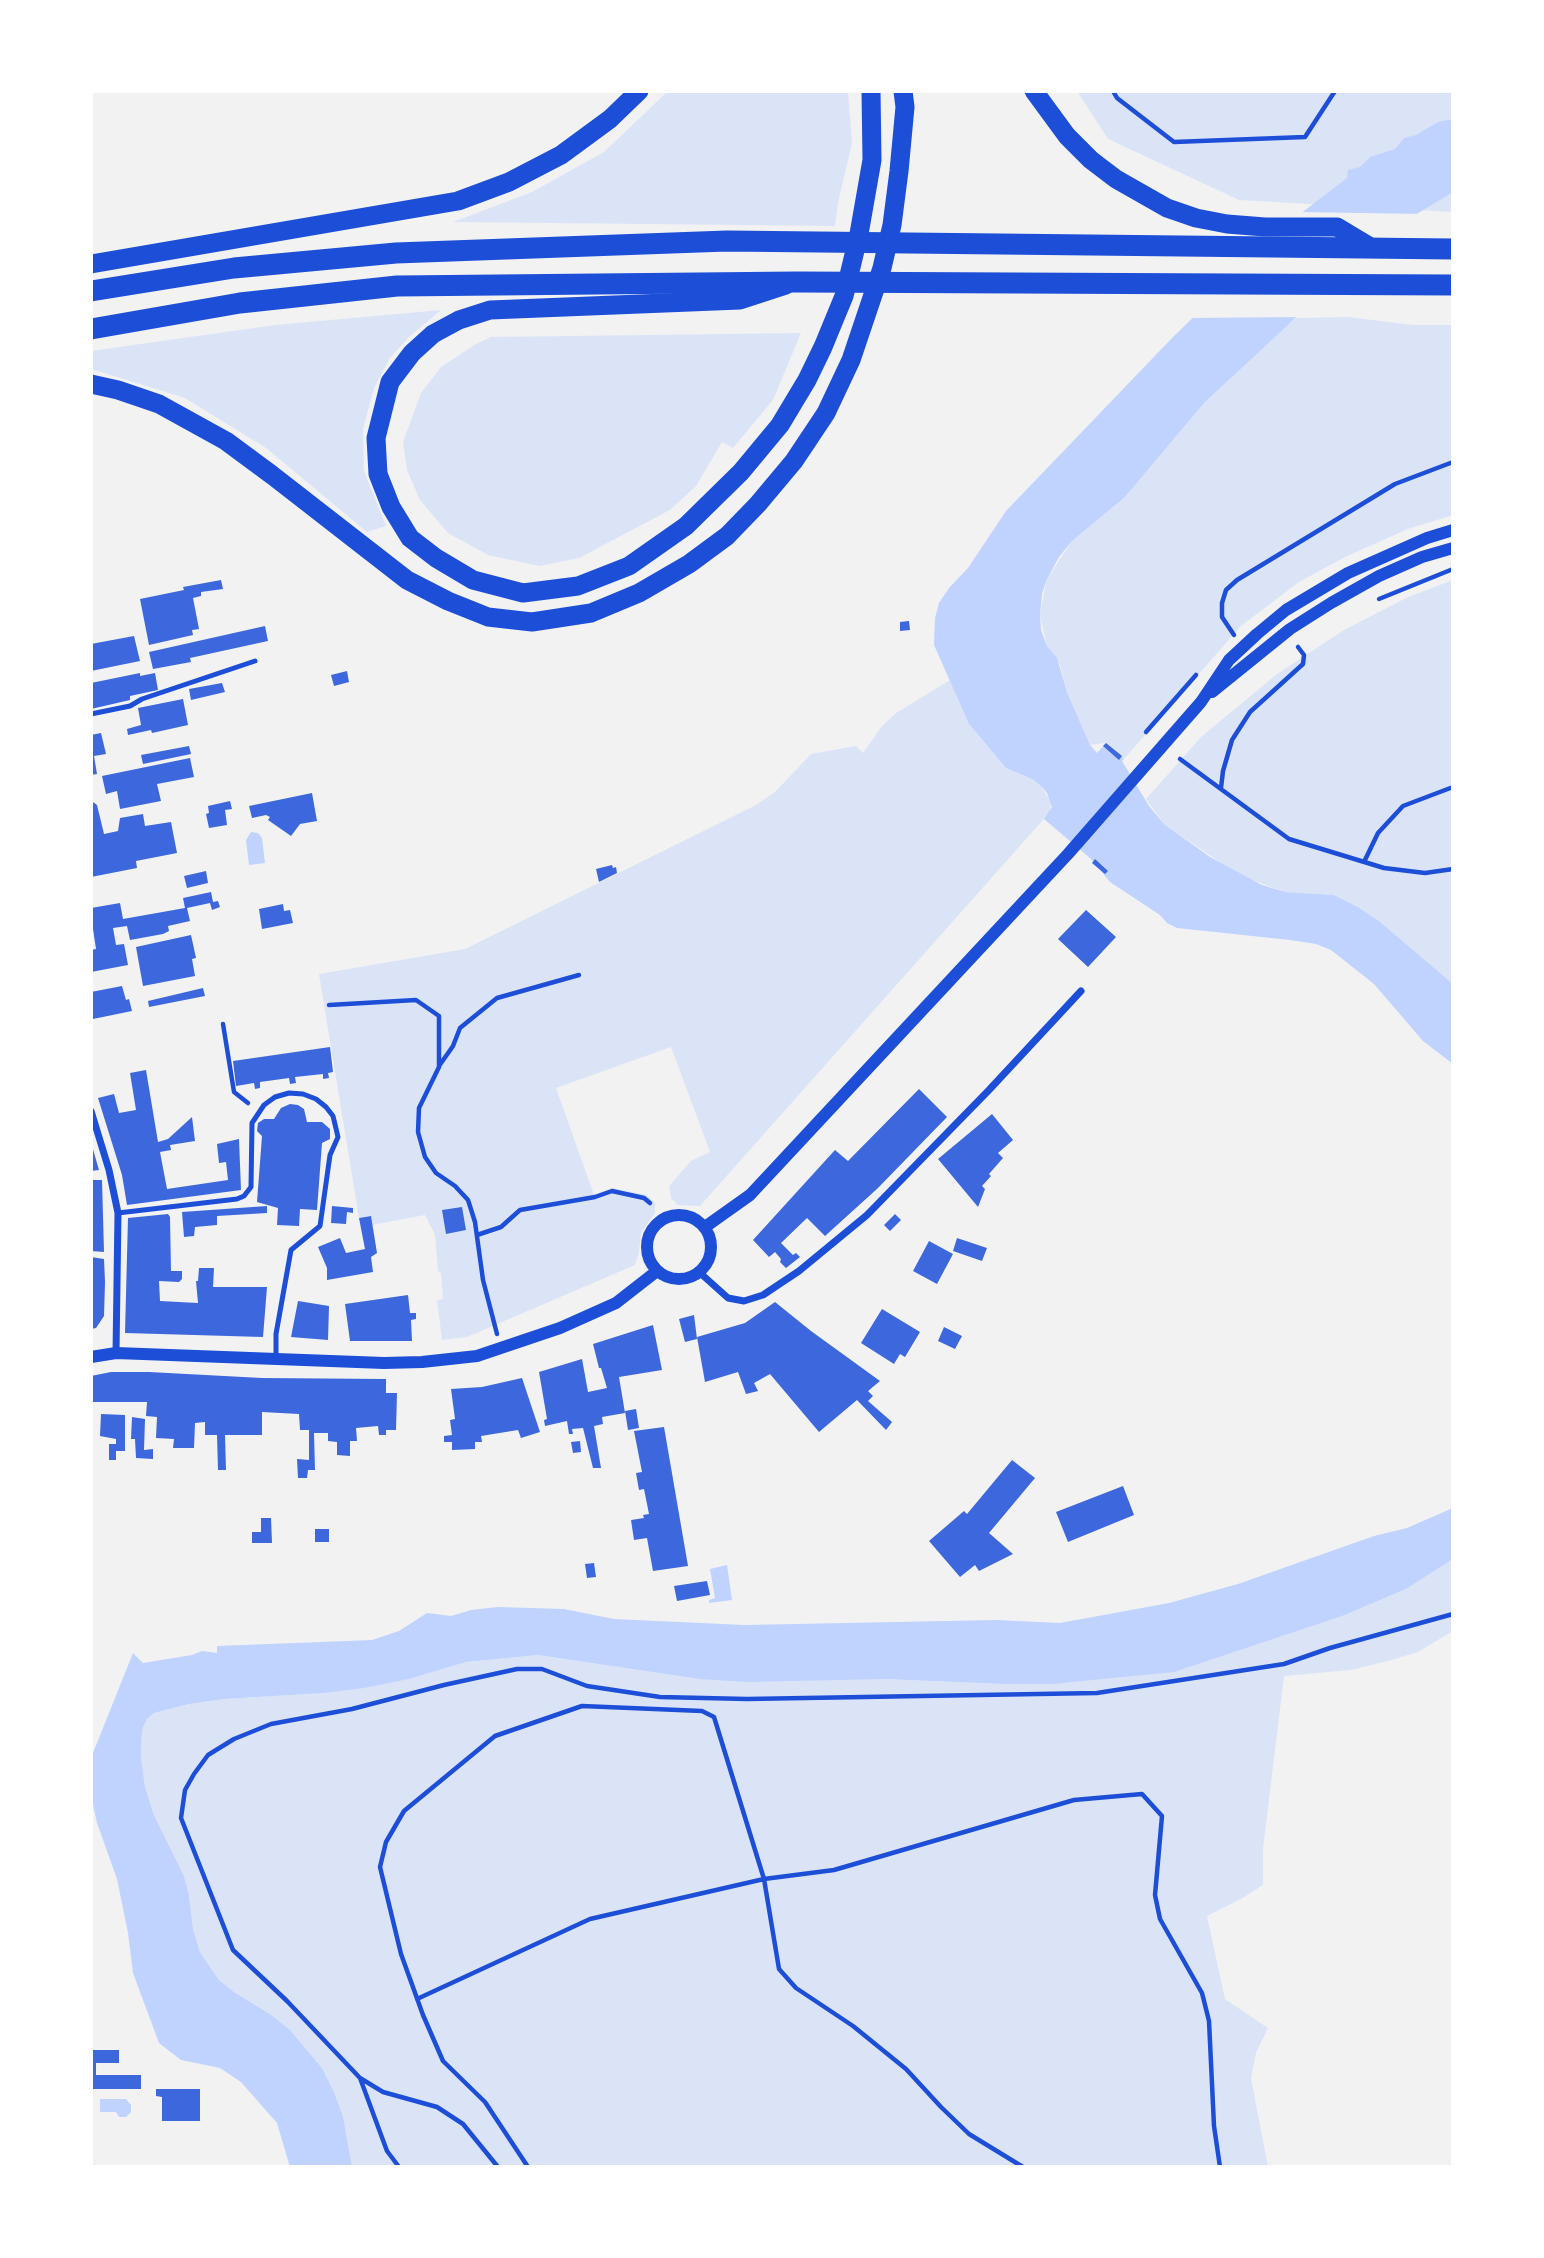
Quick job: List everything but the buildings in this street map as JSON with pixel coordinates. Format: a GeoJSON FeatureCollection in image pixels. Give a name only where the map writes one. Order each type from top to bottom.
{"type":"FeatureCollection","features":[{"type":"Feature","properties":{"kind":"highway"},"geometry":{"type":"LineString","coordinates":[[91,264],[458,201],[509,182],[561,155],[610,119],[639,91]]}},
{"type":"Feature","properties":{"kind":"highway"},"geometry":{"type":"LineString","coordinates":[[797,282],[740,300],[490,310],[459,320],[433,334],[412,353],[390,382],[376,438],[378,474],[391,507],[410,538],[436,558],[473,580],[523,593],[578,586],[629,566],[686,526],[741,472],[780,425],[823,347],[844,296],[859,234],[872,160],[871,91]]}},
{"type":"Feature","properties":{"kind":"highway"},"geometry":{"type":"LineString","coordinates":[[91,384],[159,404],[226,441],[407,580],[448,601],[488,617],[532,622],[591,613],[639,593],[689,564],[727,536],[794,461],[826,413],[851,360],[882,268],[892,225],[899,171],[905,107],[903,91]]}},
{"type":"Feature","properties":{"kind":"highway"},"geometry":{"type":"LineString","coordinates":[[1034,91],[1067,136],[1091,160],[1167,208],[1196,218],[1227,224],[1338,227],[1372,248]]}},
{"type":"Feature","properties":{"kind":"highway"},"geometry":{"type":"LineString","coordinates":[[91,291],[234,268],[396,253],[727,241],[1453,249]]}},
{"type":"Feature","properties":{"kind":"highway"},"geometry":{"type":"LineString","coordinates":[[91,329],[240,303],[397,286],[797,282],[1453,285]]}},
{"type":"Feature","properties":{"kind":"street"},"geometry":{"type":"LineString","coordinates":[[705,1227],[750,1195],[1068,854],[1201,702],[1229,660],[1286,610],[1318,589],[1382,556],[1453,530]]}},
{"type":"Feature","properties":{"kind":"street"},"geometry":{"type":"LineString","coordinates":[[1201,702],[1290,629],[1331,603],[1379,576],[1422,557],[1453,548]]}},
{"type":"Feature","properties":{"kind":"street"},"geometry":{"type":"LineString","coordinates":[[699,1272],[729,1298],[744,1300],[763,1295],[799,1270],[867,1215],[1081,991]]}},
{"type":"Feature","properties":{"kind":"street"},"geometry":{"type":"LineString","coordinates":[[91,1111],[118,1213],[116,1353]]}},
{"type":"Feature","properties":{"kind":"street"},"geometry":{"type":"LineString","coordinates":[[682,1214],[695,1218],[705,1227],[710,1234],[712,1251],[710,1259],[699,1272],[689,1278],[678,1279],[657,1271],[648,1255],[647,1245],[649,1236],[660,1221],[668,1216],[682,1214]]}},
{"type":"Feature","properties":{"kind":"street"},"geometry":{"type":"LineString","coordinates":[[91,1357],[116,1353],[276,1360],[422,1362],[477,1356],[560,1328],[616,1303],[657,1271]]}},
{"type":"Feature","properties":{"kind":"lane"},"geometry":{"type":"LineString","coordinates":[[91,714],[130,706],[142,699],[255,661]]}},
{"type":"Feature","properties":{"kind":"lane"},"geometry":{"type":"LineString","coordinates":[[118,1213],[237,1199],[249,1192],[251,1187],[252,1124],[264,1105],[275,1097],[289,1093],[303,1094],[326,1107],[333,1116],[338,1137],[330,1155],[320,1226],[291,1250],[276,1334],[276,1360]]}},
{"type":"Feature","properties":{"kind":"path"},"geometry":{"type":"LineString","coordinates":[[1113,91],[1117,98],[1174,142],[1305,137],[1335,91]]}},
{"type":"Feature","properties":{"kind":"path"},"geometry":{"type":"LineString","coordinates":[[1225,645],[1234,635],[1222,617],[1222,603],[1226,590],[1237,580],[1395,484],[1453,462]]}},
{"type":"Feature","properties":{"kind":"path"},"geometry":{"type":"LineString","coordinates":[[1372,603],[1453,569]]}},
{"type":"Feature","properties":{"kind":"path"},"geometry":{"type":"LineString","coordinates":[[1289,653],[1309,640]]}},
{"type":"Feature","properties":{"kind":"path"},"geometry":{"type":"LineString","coordinates":[[1221,789],[1232,740],[1250,712],[1303,664],[1304,655],[1298,647]]}},
{"type":"Feature","properties":{"kind":"path"},"geometry":{"type":"LineString","coordinates":[[1146,732],[1197,675]]}},
{"type":"Feature","properties":{"kind":"path"},"geometry":{"type":"LineString","coordinates":[[1180,759],[1289,839],[1384,868],[1425,873],[1453,869]]}},
{"type":"Feature","properties":{"kind":"path"},"geometry":{"type":"LineString","coordinates":[[1364,862],[1378,833],[1403,806],[1453,787]]}},
{"type":"Feature","properties":{"kind":"path"},"geometry":{"type":"LineString","coordinates":[[501,1349],[483,1280],[477,1235],[468,1200],[455,1186],[436,1173],[425,1157],[418,1132],[419,1108],[460,1028],[497,998],[579,975]]}},
{"type":"Feature","properties":{"kind":"path"},"geometry":{"type":"LineString","coordinates":[[329,1005],[416,1000],[439,1016],[439,1067]]}},
{"type":"Feature","properties":{"kind":"path"},"geometry":{"type":"LineString","coordinates":[[223,1024],[234,1091],[242,1098]]}},
{"type":"Feature","properties":{"kind":"path"},"geometry":{"type":"LineString","coordinates":[[477,1235],[501,1227],[520,1210],[595,1197],[612,1191],[644,1198],[650,1203]]}},
{"type":"Feature","properties":{"kind":"path"},"geometry":{"type":"LineString","coordinates":[[498,2167],[463,2124],[437,2107],[383,2092],[360,2078],[287,2001],[233,1950],[181,1818],[184,1790],[208,1755],[234,1739],[271,1724],[352,1709],[444,1685],[517,1670],[542,1669],[587,1686],[672,1697],[747,1699],[1097,1693],[1284,1664],[1330,1648],[1453,1614]]}},
{"type":"Feature","properties":{"kind":"path"},"geometry":{"type":"LineString","coordinates":[[528,2167],[485,2102],[443,2061],[401,1954],[380,1867],[386,1842],[404,1811],[495,1736],[582,1706],[702,1711],[714,1717],[764,1879],[779,1969],[796,1988],[853,2026],[906,2069],[919,2086],[969,2134],[1023,2167]]}},
{"type":"Feature","properties":{"kind":"path"},"geometry":{"type":"LineString","coordinates":[[417,1999],[590,1919],[764,1879],[834,1870],[1074,1800],[1142,1794],[1162,1816],[1155,1895],[1160,1919],[1202,1993],[1209,2021],[1213,2126],[1220,2167]]}},
{"type":"Feature","properties":{"kind":"path"},"geometry":{"type":"LineString","coordinates":[[360,2078],[387,2151],[399,2167]]}},
{"type":"Feature","properties":{"kind":"shaded area"},"geometry":{"type":"Polygon","coordinates":[[[668,91],[848,91],[852,143],[835,226],[453,222],[532,192],[604,152],[668,91]]]}},
{"type":"Feature","properties":{"kind":"shaded area"},"geometry":{"type":"Polygon","coordinates":[[[1077,91],[1453,91],[1453,212],[1239,200],[1108,139],[1077,91]]]}},
{"type":"Feature","properties":{"kind":"shaded area"},"geometry":{"type":"Polygon","coordinates":[[[441,310],[409,337],[390,358],[374,388],[363,429],[364,471],[386,526],[367,532],[266,448],[185,398],[91,369],[91,351],[275,325],[441,310]]]}},
{"type":"Feature","properties":{"kind":"shaded area"},"geometry":{"type":"Polygon","coordinates":[[[1348,317],[1413,325],[1453,325],[1453,515],[1408,529],[1345,557],[1299,582],[1241,626],[1124,759],[1106,743],[1090,745],[1067,692],[1060,665],[1047,646],[1040,615],[1046,581],[1071,542],[1125,497],[1205,402],[1281,330],[1296,318],[1348,317]]]}},
{"type":"Feature","properties":{"kind":"shaded area"},"geometry":{"type":"Polygon","coordinates":[[[801,333],[773,400],[733,448],[722,442],[696,486],[670,510],[579,558],[539,566],[488,555],[448,533],[420,500],[407,470],[403,442],[421,393],[441,367],[491,337],[801,333]]]}},
{"type":"Feature","properties":{"kind":"shaded area"},"geometry":{"type":"Polygon","coordinates":[[[1453,580],[1453,984],[1379,921],[1358,907],[1334,895],[1284,892],[1237,874],[1164,824],[1146,799],[1201,737],[1277,674],[1344,630],[1408,597],[1453,580]]]}},
{"type":"Feature","properties":{"kind":"shaded area"},"geometry":{"type":"Polygon","coordinates":[[[950,680],[969,724],[1006,768],[1040,785],[1051,802],[1050,812],[700,1206],[678,1205],[671,1198],[669,1186],[691,1161],[710,1152],[671,1047],[556,1088],[594,1195],[612,1188],[647,1195],[655,1203],[655,1213],[641,1233],[635,1265],[467,1337],[442,1340],[437,1300],[443,1299],[441,1273],[438,1271],[435,1235],[425,1215],[372,1225],[370,1216],[359,1218],[319,974],[465,949],[756,805],[775,792],[811,754],[856,746],[863,753],[882,726],[896,713],[950,680]]]}},
{"type":"Feature","properties":{"kind":"shaded area"},"geometry":{"type":"Polygon","coordinates":[[[1453,1559],[1453,1631],[1418,1652],[1388,1661],[1351,1670],[1284,1676],[1263,1849],[1263,1885],[1207,1916],[1225,1999],[1268,2028],[1256,2053],[1251,2078],[1268,2167],[352,2167],[343,2116],[322,2068],[290,2030],[219,1980],[200,1952],[193,1929],[184,1876],[154,1815],[145,1787],[141,1757],[142,1730],[147,1719],[154,1713],[189,1704],[324,1693],[409,1679],[466,1662],[538,1655],[699,1679],[884,1679],[1052,1684],[1278,1635],[1345,1615],[1406,1589],[1453,1559]]]}},
{"type":"Feature","properties":{"kind":"water"},"geometry":{"type":"Polygon","coordinates":[[[1453,119],[1453,192],[1390,230],[1205,402],[1125,497],[1071,542],[1059,557],[1046,581],[1040,615],[1041,630],[1047,646],[1057,658],[1067,692],[1090,745],[1097,753],[1106,743],[1124,759],[1122,761],[1149,806],[1164,824],[1210,857],[1262,885],[1285,892],[1334,895],[1358,907],[1379,921],[1453,984],[1453,1064],[1423,1041],[1374,984],[1331,950],[1316,944],[1290,940],[1177,928],[1110,882],[1091,859],[1044,819],[1052,807],[1047,793],[1040,785],[1006,768],[969,724],[934,645],[935,618],[939,603],[968,568],[1006,511],[1173,337],[1300,214],[1347,178],[1348,170],[1360,167],[1370,157],[1395,149],[1404,138],[1416,135],[1438,122],[1453,119]]]}},
{"type":"Feature","properties":{"kind":"water"},"geometry":{"type":"Polygon","coordinates":[[[251,832],[258,833],[262,838],[265,863],[249,865],[246,840],[251,832]]]}},
{"type":"Feature","properties":{"kind":"water"},"geometry":{"type":"Polygon","coordinates":[[[1453,1508],[1453,1559],[1406,1589],[1345,1615],[1174,1672],[1052,1684],[884,1679],[748,1682],[699,1679],[538,1655],[466,1662],[409,1679],[364,1688],[225,1699],[154,1713],[147,1719],[142,1730],[141,1757],[145,1787],[154,1815],[184,1876],[193,1929],[200,1952],[219,1980],[290,2030],[322,2068],[343,2116],[352,2167],[290,2167],[277,2123],[241,2082],[220,2068],[181,2060],[159,2043],[133,1973],[117,1879],[97,1823],[91,1795],[91,1758],[133,1653],[143,1663],[202,1651],[217,1653],[217,1646],[372,1640],[399,1631],[427,1613],[451,1616],[471,1610],[498,1607],[564,1609],[614,1619],[744,1625],[996,1620],[1060,1623],[1169,1603],[1238,1584],[1374,1536],[1407,1528],[1453,1508]]]}},
{"type":"Feature","properties":{"kind":"water"},"geometry":{"type":"Polygon","coordinates":[[[727,1565],[732,1600],[709,1603],[709,1600],[715,1598],[710,1569],[727,1565]]]}},
{"type":"Feature","properties":{"kind":"water"},"geometry":{"type":"Polygon","coordinates":[[[100,2099],[126,2099],[131,2105],[131,2112],[126,2117],[119,2117],[116,2112],[100,2112],[100,2099]]]}},
{"type":"Feature","properties":{"kind":"pier"},"geometry":{"type":"Polygon","coordinates":[[[1297,212],[1423,214],[1392,233],[1301,317],[1188,318],[1297,212]]]}}]}
